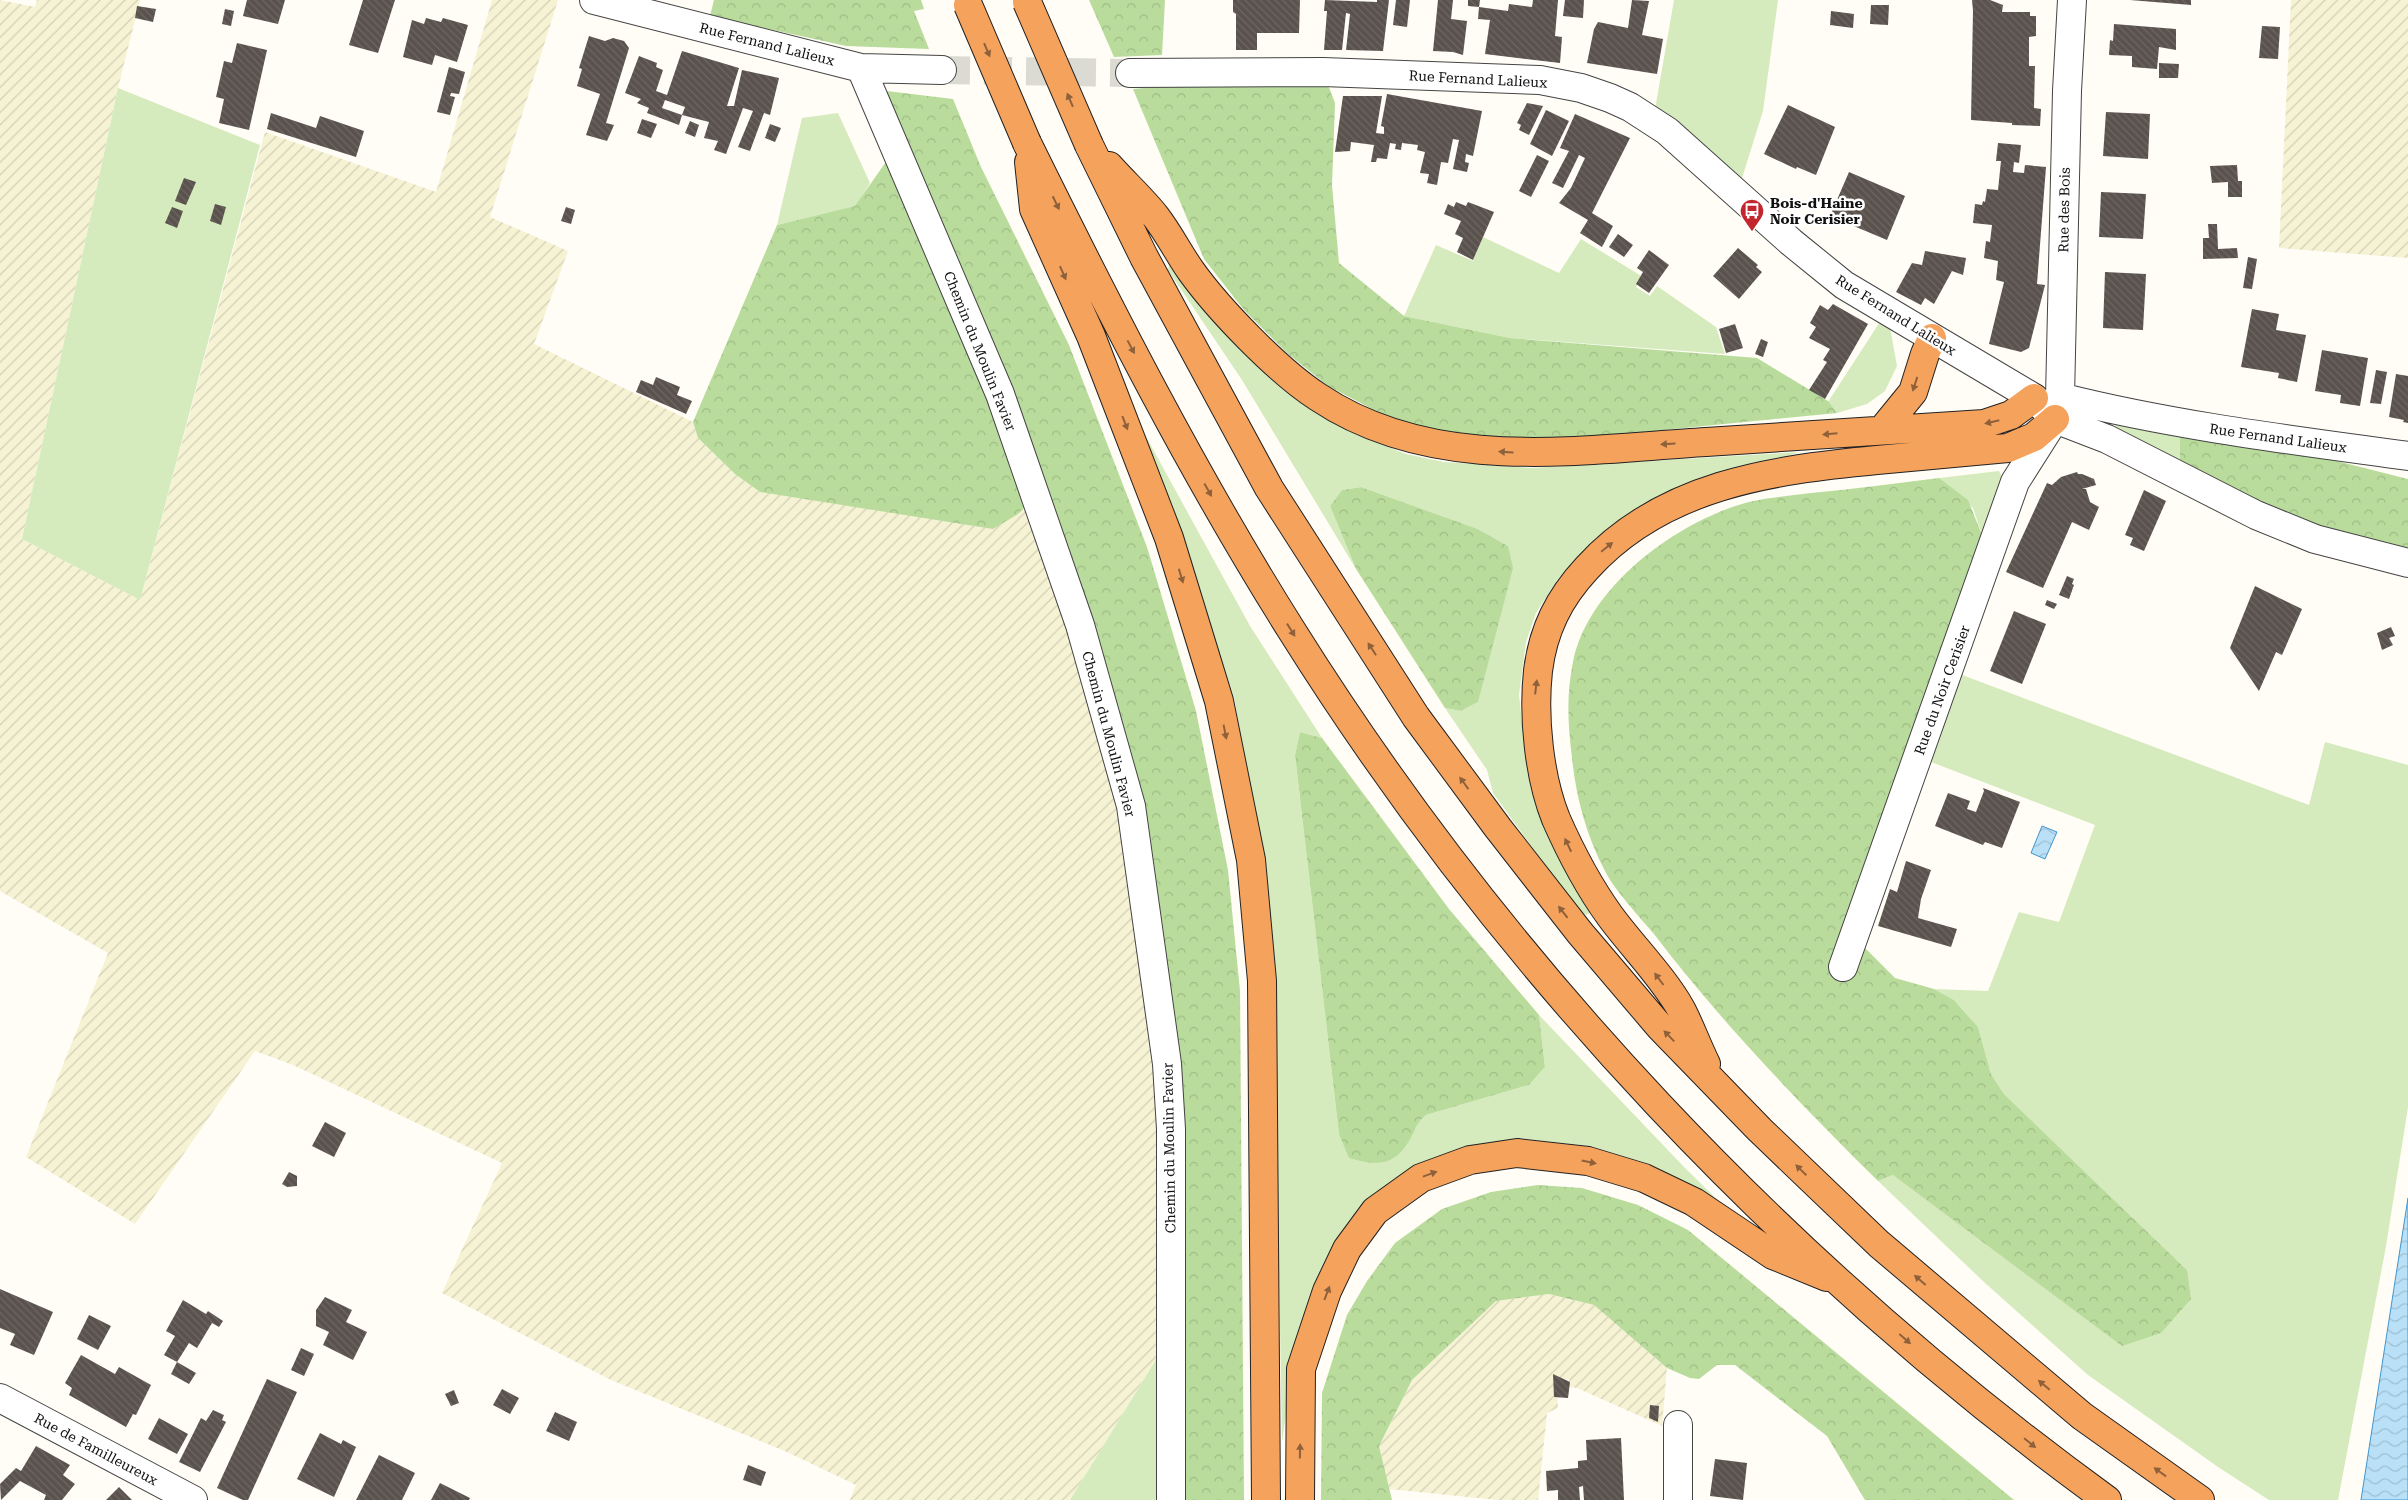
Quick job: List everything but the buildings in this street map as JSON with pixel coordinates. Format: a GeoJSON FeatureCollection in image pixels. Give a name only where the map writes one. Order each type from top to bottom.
{"type":"FeatureCollection","features":[{"type":"Feature","properties":{"kind":"highway"},"geometry":{"type":"LineString","coordinates":[[1026,1],[1089,145],[1144,257],[1269,488],[1416,717],[1498,828],[1580,933],[1660,1027],[1878,1244],[2082,1416],[2200,1500]]}},
{"type":"Feature","properties":{"kind":"highway"},"geometry":{"type":"LineString","coordinates":[[967,3],[1027,143],[1095,280],[1225,522],[1293,634],[1367,744],[1447,854],[1555,989],[1623,1066],[1720,1169],[1842,1284],[1923,1355],[2041,1452],[2107,1500]]}},
{"type":"Feature","properties":{"kind":"highway"},"geometry":{"type":"LineString","coordinates":[[1027,143],[1034,209],[1091,336],[1169,538],[1219,701],[1251,860],[1262,981],[1266,1500]]}},
{"type":"Feature","properties":{"kind":"highway"},"geometry":{"type":"LineString","coordinates":[[1089,145],[1156,216],[1192,273],[1234,321],[1278,365],[1318,397],[1364,422],[1408,438],[1446,447],[1533,453],[1998,421],[2022,408],[2050,404]]}},
{"type":"Feature","properties":{"kind":"highway"},"geometry":{"type":"LineString","coordinates":[[1882,430],[1912,392],[1932,338]]}},
{"type":"Feature","properties":{"kind":"highway"},"geometry":{"type":"LineString","coordinates":[[1715,1083],[1680,1008],[1609,915],[1574,859],[1555,817],[1543,771],[1535,699],[1542,646],[1552,616],[1572,584],[1604,549],[1649,516],[1694,495],[1799,468],[2008,448],[2034,437],[2050,404]]}},
{"type":"Feature","properties":{"kind":"highway"},"geometry":{"type":"LineString","coordinates":[[1300,1500],[1301,1369],[1327,1291],[1347,1249],[1375,1211],[1421,1178],[1470,1160],[1517,1153],[1588,1161],[1644,1178],[1694,1202],[1773,1255],[1842,1284]]}},
{"type":"Feature","properties":{"kind":"street","name":"Rue Fernand Lalieux"},"geometry":{"type":"LineString","coordinates":[[594,0],[861,68],[942,70]]}},
{"type":"Feature","properties":{"kind":"street","name":"Rue des Bois"},"geometry":{"type":"LineString","coordinates":[[2050,404],[2072,0]]}},
{"type":"Feature","properties":{"kind":"street","name":"Chemin du Moulin Favier"},"geometry":{"type":"LineString","coordinates":[[861,68],[1000,394],[1080,625],[1131,806],[1168,1064],[1171,1129],[1171,1500]]}},
{"type":"Feature","properties":{"kind":"street","name":"Rue Fernand Lalieux"},"geometry":{"type":"LineString","coordinates":[[1130,72],[1323,72],[1540,80],[1581,88],[1603,95],[1630,107],[1667,131],[1791,242],[1844,285],[1932,338],[2050,404],[2106,439],[2264,518],[2315,539],[2408,563]]}},
{"type":"Feature","properties":{"kind":"street","name":"Rue Fernand Lalieux"},"geometry":{"type":"LineString","coordinates":[[2050,404],[2104,408],[2206,428],[2408,456]]}},
{"type":"Feature","properties":{"kind":"street","name":"Rue du Noir Cerisier"},"geometry":{"type":"LineString","coordinates":[[1843,968],[2016,482],[2050,404]]}},
{"type":"Feature","properties":{"kind":"street","name":"Rue de Familleureux"},"geometry":{"type":"LineString","coordinates":[[0,1398],[164,1494],[193,1500]]}},
{"type":"Feature","properties":{"kind":"street"},"geometry":{"type":"LineString","coordinates":[[1678,1424],[1678,1500]]}},
{"type":"Feature","properties":{"kind":"shaded area"},"geometry":{"type":"Polygon","coordinates":[[[0,0],[35,7],[37,0],[140,0],[118,88],[22,539],[140,600],[265,132],[436,192],[492,0],[558,0],[490,217],[568,251],[534,344],[693,422],[698,438],[735,474],[760,492],[1035,497],[1150,930],[1171,1335],[1070,1500],[850,1500],[856,1485],[787,1452],[611,1380],[442,1293],[502,1163],[293,1065],[255,1051],[135,1224],[26,1157],[108,953],[0,891],[0,0]]]}},
{"type":"Feature","properties":{"kind":"shaded area"},"geometry":{"type":"Polygon","coordinates":[[[2291,0],[2408,0],[2408,258],[2279,248],[2291,0]]]}},
{"type":"Feature","properties":{"kind":"shaded area"},"geometry":{"type":"Polygon","coordinates":[[[1549,1294],[1594,1305],[1667,1368],[1662,1426],[1577,1388],[1570,1387],[1569,1379],[1556,1380],[1558,1408],[1547,1413],[1538,1500],[1498,1500],[1389,1489],[1379,1446],[1412,1380],[1496,1301],[1549,1294]]]}},
{"type":"Feature","properties":{"kind":"green space"},"geometry":{"type":"Polygon","coordinates":[[[714,0],[921,0],[924,9],[914,11],[929,49],[846,46],[710,16],[714,0]]]}},
{"type":"Feature","properties":{"kind":"green space"},"geometry":{"type":"Polygon","coordinates":[[[1089,0],[1165,0],[1162,55],[1114,57],[1089,0]]]}},
{"type":"Feature","properties":{"kind":"green space"},"geometry":{"type":"Polygon","coordinates":[[[1674,0],[1778,0],[1763,111],[1737,194],[1653,121],[1674,0]]]}},
{"type":"Feature","properties":{"kind":"green space"},"geometry":{"type":"Polygon","coordinates":[[[1323,72],[1335,103],[1332,185],[1339,263],[1404,316],[1510,338],[1757,358],[1828,401],[1837,413],[1543,442],[1455,435],[1417,427],[1374,410],[1328,386],[1287,353],[1244,310],[1204,259],[1133,89],[1323,72]]]}},
{"type":"Feature","properties":{"kind":"green space"},"geometry":{"type":"Polygon","coordinates":[[[118,88],[260,145],[140,600],[22,539],[118,88]]]}},
{"type":"Feature","properties":{"kind":"green space"},"geometry":{"type":"Polygon","coordinates":[[[870,89],[953,99],[981,167],[1069,345],[1147,547],[1196,711],[1228,870],[1240,991],[1244,1500],[1171,1500],[1171,1129],[1131,805],[1035,497],[1018,514],[993,529],[760,492],[735,474],[698,438],[693,422],[777,225],[855,206],[895,149],[870,89]]]}},
{"type":"Feature","properties":{"kind":"green space"},"geometry":{"type":"Polygon","coordinates":[[[838,113],[870,183],[856,206],[777,225],[802,118],[838,113]]]}},
{"type":"Feature","properties":{"kind":"green space"},"geometry":{"type":"Polygon","coordinates":[[[1483,237],[1559,273],[1581,239],[1643,277],[1636,287],[1650,296],[1657,286],[1716,327],[1725,354],[1510,338],[1404,316],[1436,245],[1473,261],[1483,237]]]}},
{"type":"Feature","properties":{"kind":"green space"},"geometry":{"type":"Polygon","coordinates":[[[1170,259],[1229,334],[1282,389],[1362,437],[1406,454],[1444,462],[1532,468],[1799,452],[1640,509],[1589,545],[1557,580],[1536,613],[1526,642],[1519,695],[1527,767],[1540,813],[1593,912],[1585,915],[1558,883],[1493,793],[1487,770],[1445,708],[1461,711],[1478,702],[1508,546],[1478,529],[1361,487],[1342,490],[1330,506],[1356,569],[1242,380],[1168,270],[1170,259]]]}},
{"type":"Feature","properties":{"kind":"green space"},"geometry":{"type":"Polygon","coordinates":[[[1887,311],[1897,366],[1885,391],[1867,404],[1837,413],[1828,402],[1887,311]]]}},
{"type":"Feature","properties":{"kind":"green space"},"geometry":{"type":"Polygon","coordinates":[[[1127,402],[1250,626],[1322,738],[1300,732],[1295,755],[1339,1134],[1409,1141],[1415,1126],[1426,1115],[1529,1085],[1545,1067],[1539,1015],[1685,1168],[1737,1219],[1695,1187],[1646,1163],[1590,1146],[1518,1138],[1472,1145],[1423,1162],[1366,1205],[1293,1363],[1282,1442],[1274,984],[1263,859],[1234,697],[1179,533],[1127,402]]]}},
{"type":"Feature","properties":{"kind":"green space"},"geometry":{"type":"Polygon","coordinates":[[[2117,422],[2180,430],[2180,468],[2114,427],[2117,422]]]}},
{"type":"Feature","properties":{"kind":"green space"},"geometry":{"type":"Polygon","coordinates":[[[2206,428],[2408,479],[2408,563],[2315,539],[2180,468],[2180,430],[2206,428]]]}},
{"type":"Feature","properties":{"kind":"green space"},"geometry":{"type":"Polygon","coordinates":[[[1999,471],[2005,482],[1982,535],[1973,508],[1939,478],[1999,471]]]}},
{"type":"Feature","properties":{"kind":"green space"},"geometry":{"type":"Polygon","coordinates":[[[1939,478],[1968,500],[1982,535],[1854,937],[1895,978],[1934,989],[1954,1000],[1978,1027],[1991,1074],[2004,1094],[2187,1270],[2191,1299],[2161,1333],[2122,1346],[1893,1175],[1878,1181],[1848,1152],[1733,1030],[1621,895],[1609,879],[1592,844],[1579,801],[1569,722],[1569,687],[1573,662],[1581,636],[1594,612],[1611,589],[1631,568],[1678,533],[1737,505],[1779,497],[1939,478]]]}},
{"type":"Feature","properties":{"kind":"green space"},"geometry":{"type":"Polygon","coordinates":[[[1361,487],[1478,529],[1508,546],[1513,568],[1478,702],[1461,711],[1445,708],[1356,569],[1330,506],[1342,490],[1361,487]]]}},
{"type":"Feature","properties":{"kind":"green space"},"geometry":{"type":"Polygon","coordinates":[[[1949,670],[2309,805],[2325,742],[2408,765],[2408,1107],[2386,1246],[2338,1500],[2269,1500],[2218,1467],[2088,1375],[1984,1282],[1878,1181],[1893,1175],[2187,1270],[2004,1094],[1991,1074],[1978,1027],[1954,1000],[1934,989],[1988,991],[2019,912],[2059,922],[2095,825],[1918,757],[1949,670]]]}},
{"type":"Feature","properties":{"kind":"green space"},"geometry":{"type":"Polygon","coordinates":[[[1300,732],[1322,738],[1449,909],[1539,1015],[1545,1067],[1529,1085],[1426,1115],[1417,1125],[1403,1150],[1397,1156],[1383,1162],[1375,1163],[1349,1158],[1339,1134],[1295,755],[1300,732]]]}},
{"type":"Feature","properties":{"kind":"green space"},"geometry":{"type":"Polygon","coordinates":[[[1538,1185],[1582,1188],[1638,1205],[1688,1230],[2014,1500],[1865,1500],[1827,1436],[1735,1365],[1717,1365],[1699,1379],[1690,1378],[1667,1368],[1594,1305],[1549,1294],[1496,1301],[1412,1380],[1379,1446],[1392,1500],[1321,1500],[1322,1393],[1347,1315],[1367,1281],[1395,1243],[1442,1209],[1491,1192],[1538,1185]]]}},
{"type":"Feature","properties":{"kind":"green space"},"geometry":{"type":"Polygon","coordinates":[[[1171,1335],[1171,1500],[1070,1500],[1171,1335]]]}},
{"type":"Feature","properties":{"kind":"water"},"geometry":{"type":"Polygon","coordinates":[[[2042,826],[2057,832],[2045,859],[2031,853],[2042,826]]]}},
{"type":"Feature","properties":{"kind":"water"},"geometry":{"type":"Polygon","coordinates":[[[2408,1198],[2408,1500],[2361,1500],[2408,1198]]]}},
{"type":"Feature","properties":{"kind":"tunnel"},"geometry":{"type":"LineString","coordinates":[[942,70],[1130,73]]}},
{"type":"Feature","properties":{"kind":"place","name":"Bois-d'Haine Noir Cerisier"},"geometry":{"type":"Point","coordinates":[1752,232]}}]}
